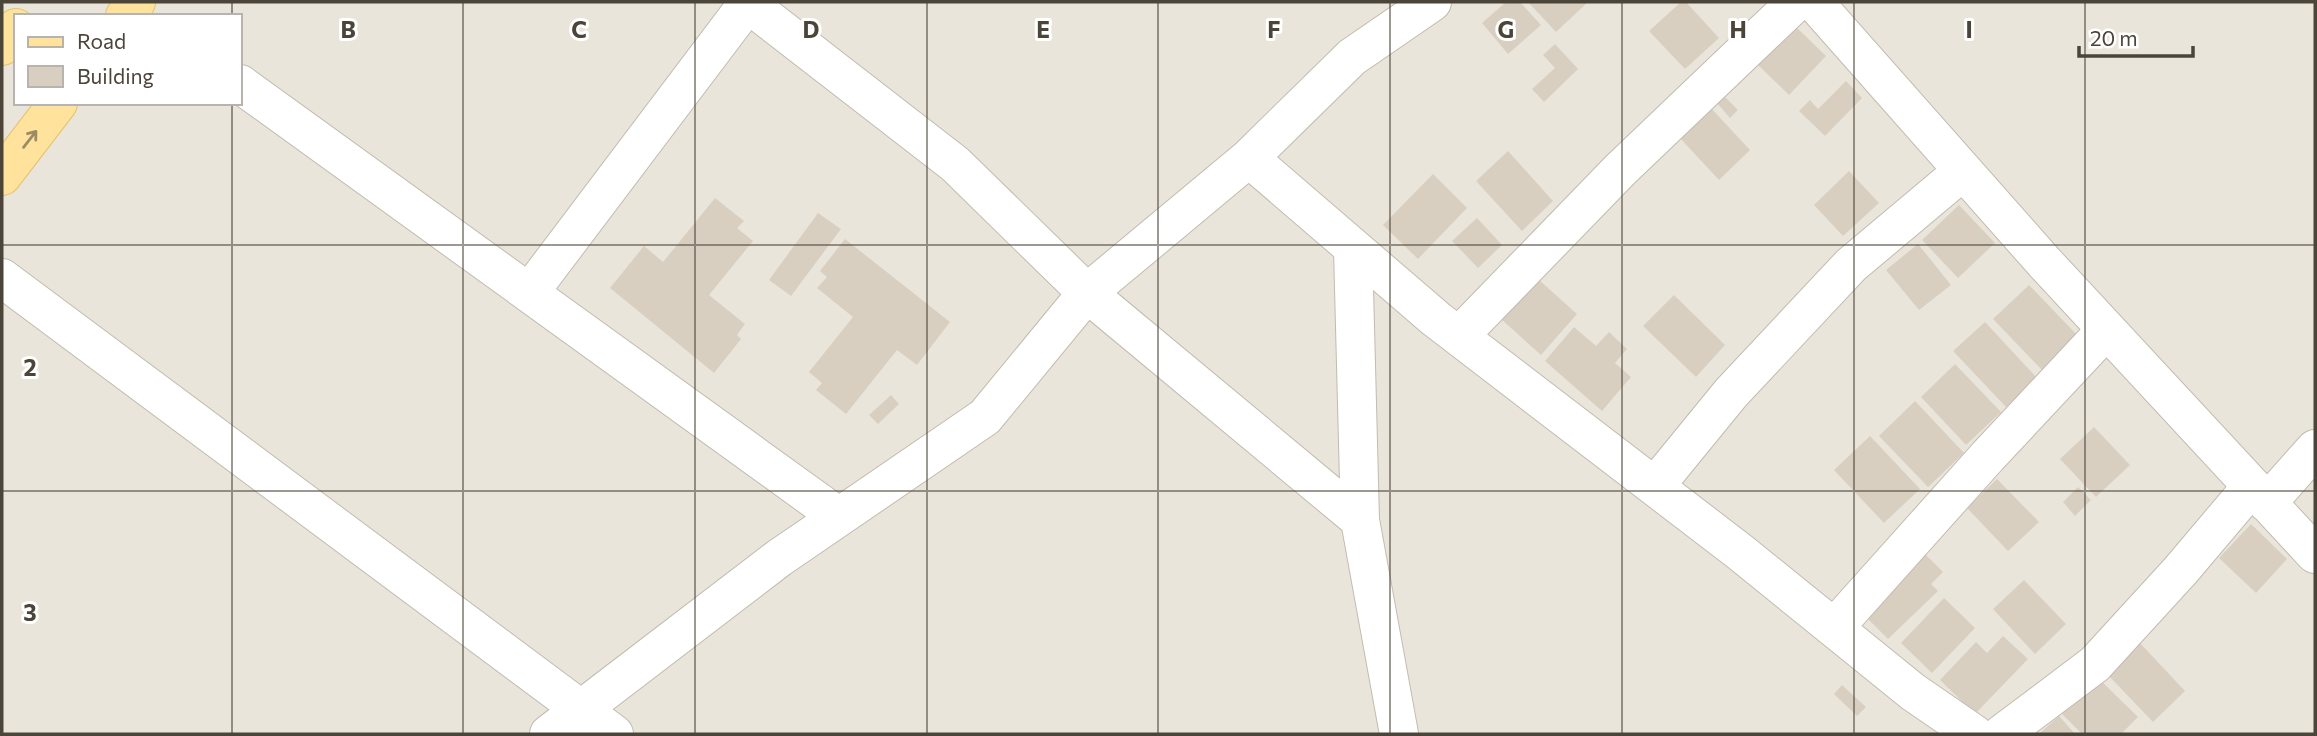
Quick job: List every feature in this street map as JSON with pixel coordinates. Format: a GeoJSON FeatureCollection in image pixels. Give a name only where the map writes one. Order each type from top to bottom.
{"type":"FeatureCollection","features":[{"type":"Feature","properties":{"kind":"main road"},"geometry":{"type":"LineString","coordinates":[[2,46],[14,31]]}},
{"type":"Feature","properties":{"kind":"main road"},"geometry":{"type":"LineString","coordinates":[[2,176],[56,105]]}},
{"type":"Feature","properties":{"kind":"street"},"geometry":{"type":"LineString","coordinates":[[549,734],[779,558],[985,417],[1087,293],[1248,158],[1352,57],[1432,2]]}},
{"type":"Feature","properties":{"kind":"street"},"geometry":{"type":"LineString","coordinates":[[1459,336],[1620,170],[1796,2]]}},
{"type":"Feature","properties":{"kind":"street"},"geometry":{"type":"LineString","coordinates":[[1814,2],[2106,330],[2315,554]]}},
{"type":"Feature","properties":{"kind":"street"},"geometry":{"type":"LineString","coordinates":[[529,293],[747,3],[955,164],[1087,293],[1360,520]]}},
{"type":"Feature","properties":{"kind":"street"},"geometry":{"type":"LineString","coordinates":[[242,85],[839,517]]}},
{"type":"Feature","properties":{"kind":"street"},"geometry":{"type":"LineString","coordinates":[[1248,158],[1459,336],[1655,486],[1913,692],[1974,734]]}},
{"type":"Feature","properties":{"kind":"street"},"geometry":{"type":"LineString","coordinates":[[1655,486],[1731,393],[1851,265],[1963,171]]}},
{"type":"Feature","properties":{"kind":"street"},"geometry":{"type":"LineString","coordinates":[[1353,249],[1360,520],[1399,734]]}},
{"type":"Feature","properties":{"kind":"street"},"geometry":{"type":"LineString","coordinates":[[2,278],[614,734]]}},
{"type":"Feature","properties":{"kind":"street"},"geometry":{"type":"LineString","coordinates":[[1834,628],[1988,456],[2106,330]]}},
{"type":"Feature","properties":{"kind":"street"},"geometry":{"type":"LineString","coordinates":[[2002,734],[2095,664],[2181,570],[2259,494],[2315,449]]}},
{"type":"Feature","properties":{"kind":"shaded area"},"geometry":{"type":"Polygon","coordinates":[[[2,2],[2315,2],[2315,734],[2,734],[2,2]]]}},
{"type":"Feature","properties":{"kind":"building"},"geometry":{"type":"Polygon","coordinates":[[[1506,2],[1520,2],[1541,25],[1508,54],[1482,23],[1506,2]]]}},
{"type":"Feature","properties":{"kind":"building"},"geometry":{"type":"Polygon","coordinates":[[[1528,2],[1588,2],[1556,32],[1528,2]]]}},
{"type":"Feature","properties":{"kind":"building"},"geometry":{"type":"Polygon","coordinates":[[[1681,2],[1686,2],[1719,38],[1685,69],[1649,31],[1681,2]]]}},
{"type":"Feature","properties":{"kind":"building"},"geometry":{"type":"Polygon","coordinates":[[[1793,24],[1826,56],[1789,95],[1756,63],[1793,24]]]}},
{"type":"Feature","properties":{"kind":"building"},"geometry":{"type":"Polygon","coordinates":[[[1555,44],[1578,69],[1544,102],[1532,89],[1555,68],[1543,55],[1555,44]]]}},
{"type":"Feature","properties":{"kind":"building"},"geometry":{"type":"Polygon","coordinates":[[[1846,81],[1862,98],[1825,136],[1799,111],[1810,100],[1818,109],[1846,81]]]}},
{"type":"Feature","properties":{"kind":"building"},"geometry":{"type":"Polygon","coordinates":[[[1724,96],[1738,110],[1730,118],[1717,103],[1724,96]]]}},
{"type":"Feature","properties":{"kind":"building"},"geometry":{"type":"Polygon","coordinates":[[[1710,107],[1750,150],[1719,180],[1679,137],[1710,107]]]}},
{"type":"Feature","properties":{"kind":"building"},"geometry":{"type":"Polygon","coordinates":[[[1508,151],[1553,201],[1522,231],[1476,181],[1508,151]]]}},
{"type":"Feature","properties":{"kind":"building"},"geometry":{"type":"Polygon","coordinates":[[[1849,171],[1879,203],[1843,236],[1814,205],[1849,171]]]}},
{"type":"Feature","properties":{"kind":"building"},"geometry":{"type":"Polygon","coordinates":[[[1433,174],[1467,208],[1418,259],[1383,225],[1433,174]]]}},
{"type":"Feature","properties":{"kind":"building"},"geometry":{"type":"Polygon","coordinates":[[[715,198],[744,221],[737,228],[753,241],[709,295],[745,324],[737,335],[741,339],[714,373],[610,288],[644,246],[663,262],[715,198]]]}},
{"type":"Feature","properties":{"kind":"building"},"geometry":{"type":"Polygon","coordinates":[[[1959,205],[1995,243],[1958,278],[1922,240],[1959,205]]]}},
{"type":"Feature","properties":{"kind":"building"},"geometry":{"type":"Polygon","coordinates":[[[818,213],[841,229],[791,296],[769,280],[818,213]]]}},
{"type":"Feature","properties":{"kind":"building"},"geometry":{"type":"Polygon","coordinates":[[[1477,218],[1502,245],[1478,268],[1452,241],[1477,218]]]}},
{"type":"Feature","properties":{"kind":"building"},"geometry":{"type":"Polygon","coordinates":[[[845,239],[950,322],[917,365],[897,350],[846,414],[816,390],[822,383],[809,372],[853,317],[817,288],[827,277],[820,271],[845,239]]]}},
{"type":"Feature","properties":{"kind":"building"},"geometry":{"type":"Polygon","coordinates":[[[1918,244],[1951,285],[1919,310],[1886,270],[1918,244]]]}},
{"type":"Feature","properties":{"kind":"building"},"geometry":{"type":"Polygon","coordinates":[[[1538,279],[1577,314],[1541,355],[1501,319],[1538,279]]]}},
{"type":"Feature","properties":{"kind":"building"},"geometry":{"type":"Polygon","coordinates":[[[2029,285],[2079,337],[2043,371],[1993,319],[2029,285]]]}},
{"type":"Feature","properties":{"kind":"building"},"geometry":{"type":"Polygon","coordinates":[[[1674,295],[1725,345],[1696,377],[1643,326],[1674,295]]]}},
{"type":"Feature","properties":{"kind":"building"},"geometry":{"type":"Polygon","coordinates":[[[1985,322],[2037,378],[2006,407],[1953,351],[1985,322]]]}},
{"type":"Feature","properties":{"kind":"building"},"geometry":{"type":"Polygon","coordinates":[[[1574,327],[1596,346],[1609,332],[1627,349],[1615,363],[1631,377],[1602,411],[1545,361],[1574,327]]]}},
{"type":"Feature","properties":{"kind":"building"},"geometry":{"type":"Polygon","coordinates":[[[1955,364],[2001,412],[1966,445],[1921,397],[1955,364]]]}},
{"type":"Feature","properties":{"kind":"building"},"geometry":{"type":"Polygon","coordinates":[[[891,395],[899,404],[878,424],[869,415],[891,395]]]}},
{"type":"Feature","properties":{"kind":"building"},"geometry":{"type":"Polygon","coordinates":[[[1915,401],[1964,453],[1928,487],[1879,436],[1915,401]]]}},
{"type":"Feature","properties":{"kind":"building"},"geometry":{"type":"Polygon","coordinates":[[[2094,427],[2130,465],[2096,497],[2060,459],[2094,427]]]}},
{"type":"Feature","properties":{"kind":"building"},"geometry":{"type":"Polygon","coordinates":[[[1870,436],[1920,489],[1884,523],[1834,470],[1870,436]]]}},
{"type":"Feature","properties":{"kind":"building"},"geometry":{"type":"Polygon","coordinates":[[[1997,479],[2039,522],[2008,551],[1967,508],[1997,479]]]}},
{"type":"Feature","properties":{"kind":"building"},"geometry":{"type":"Polygon","coordinates":[[[2078,487],[2091,500],[2075,516],[2063,502],[2078,487]]]}},
{"type":"Feature","properties":{"kind":"building"},"geometry":{"type":"Polygon","coordinates":[[[2251,524],[2287,559],[2256,593],[2219,558],[2251,524]]]}},
{"type":"Feature","properties":{"kind":"building"},"geometry":{"type":"Polygon","coordinates":[[[1920,549],[1943,572],[1931,584],[1938,591],[1888,639],[1859,610],[1920,549]]]}},
{"type":"Feature","properties":{"kind":"building"},"geometry":{"type":"Polygon","coordinates":[[[2024,580],[2066,624],[2035,654],[1993,609],[2024,580]]]}},
{"type":"Feature","properties":{"kind":"building"},"geometry":{"type":"Polygon","coordinates":[[[1944,598],[1975,628],[1932,673],[1901,643],[1944,598]]]}},
{"type":"Feature","properties":{"kind":"building"},"geometry":{"type":"Polygon","coordinates":[[[2003,636],[2028,659],[1975,714],[1940,680],[1976,642],[1987,653],[2003,636]]]}},
{"type":"Feature","properties":{"kind":"building"},"geometry":{"type":"Polygon","coordinates":[[[2139,642],[2185,691],[2153,722],[2106,673],[2139,642]]]}},
{"type":"Feature","properties":{"kind":"building"},"geometry":{"type":"Polygon","coordinates":[[[2098,678],[2138,717],[2121,734],[2082,734],[2062,714],[2098,678]]]}},
{"type":"Feature","properties":{"kind":"building"},"geometry":{"type":"Polygon","coordinates":[[[1842,685],[1866,707],[1857,716],[1834,694],[1842,685]]]}},
{"type":"Feature","properties":{"kind":"building"},"geometry":{"type":"Polygon","coordinates":[[[2059,716],[2075,734],[2039,734],[2059,716]]]}}]}
